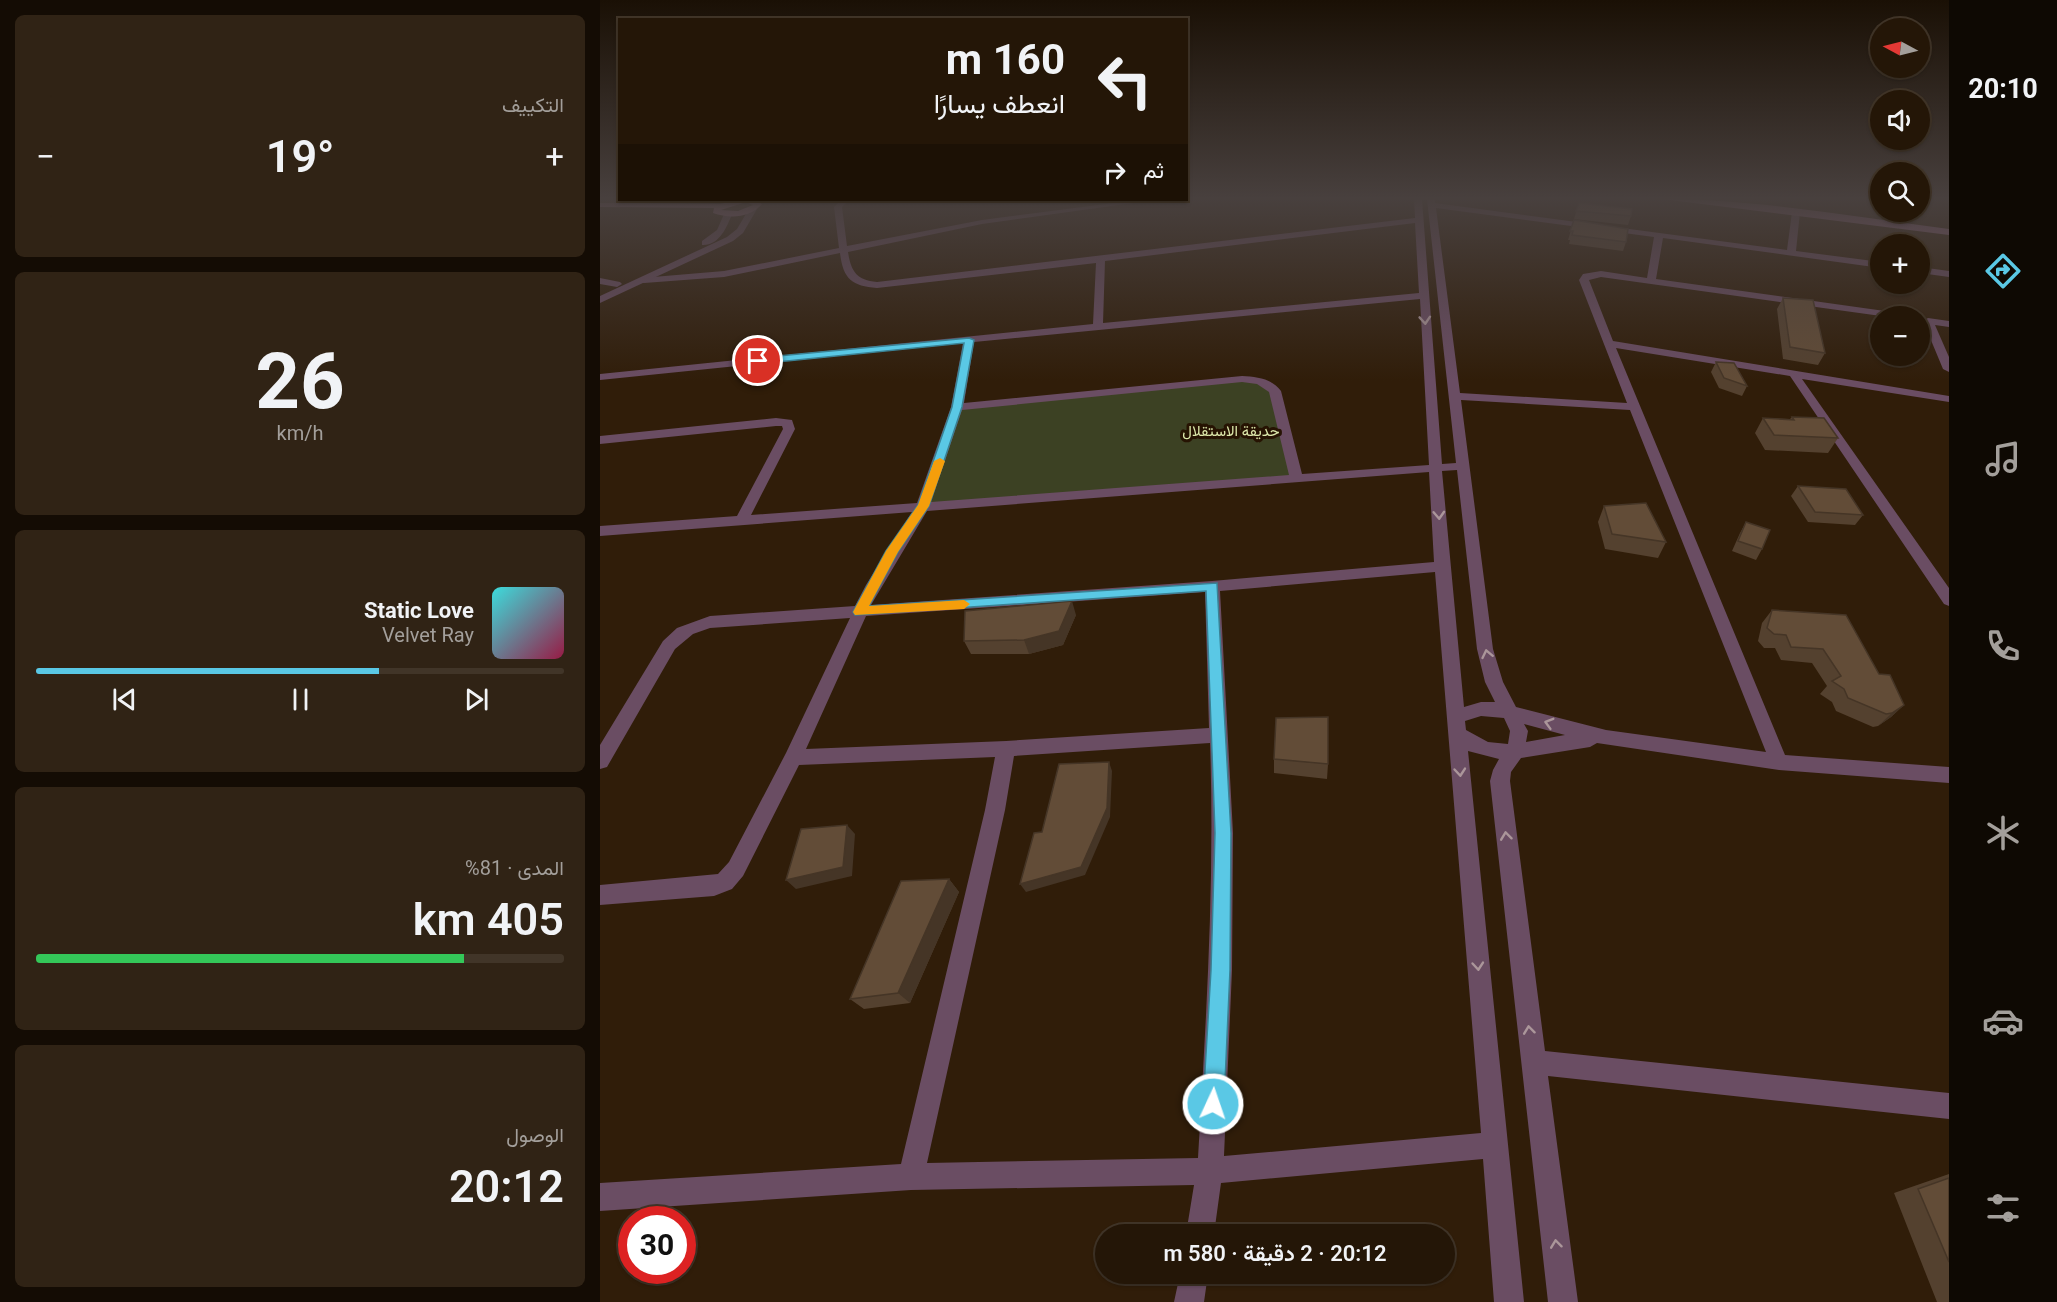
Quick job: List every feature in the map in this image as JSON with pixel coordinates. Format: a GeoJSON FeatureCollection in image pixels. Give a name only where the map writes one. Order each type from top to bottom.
{"type":"FeatureCollection","features":[{"type":"Feature","properties":{"kind":"street"},"geometry":{"type":"LineString","coordinates":[[600,292],[668,260]]}},
{"type":"Feature","properties":{"kind":"street"},"geometry":{"type":"LineString","coordinates":[[600,300],[685,260]]}},
{"type":"Feature","properties":{"kind":"street"},"geometry":{"type":"LineString","coordinates":[[644,280],[724,274],[795,260]]}},
{"type":"Feature","properties":{"kind":"street"},"geometry":{"type":"LineString","coordinates":[[845,260],[846,269],[851,277],[860,283],[877,285],[1101,260],[1098,327]]}},
{"type":"Feature","properties":{"kind":"street"},"geometry":{"type":"LineString","coordinates":[[1422,260],[1442,566],[1509,1302]]}},
{"type":"Feature","properties":{"kind":"street"},"geometry":{"type":"LineString","coordinates":[[1435,260],[1485,649],[1494,682],[1519,731],[1516,751],[1502,770],[1500,782],[1563,1302]]}},
{"type":"Feature","properties":{"kind":"street"},"geometry":{"type":"LineString","coordinates":[[1652,280],[1655,260]]}},
{"type":"Feature","properties":{"kind":"street"},"geometry":{"type":"LineString","coordinates":[[1842,260],[1870,264]]}},
{"type":"Feature","properties":{"kind":"street"},"geometry":{"type":"LineString","coordinates":[[1930,271],[1949,274]]}},
{"type":"Feature","properties":{"kind":"street"},"geometry":{"type":"LineString","coordinates":[[1779,762],[1633,407],[1611,344],[1584,280],[1586,276],[1601,274],[1870,312]]}},
{"type":"Feature","properties":{"kind":"street"},"geometry":{"type":"LineString","coordinates":[[600,281],[617,284]]}},
{"type":"Feature","properties":{"kind":"street"},"geometry":{"type":"LineString","coordinates":[[602,378],[1424,296]]}},
{"type":"Feature","properties":{"kind":"street"},"geometry":{"type":"LineString","coordinates":[[1930,321],[1949,324]]}},
{"type":"Feature","properties":{"kind":"street"},"geometry":{"type":"LineString","coordinates":[[1930,332],[1949,369]]}},
{"type":"Feature","properties":{"kind":"street"},"geometry":{"type":"LineString","coordinates":[[600,895],[714,886],[725,882],[736,870],[793,757],[859,612],[892,551],[923,506],[957,407],[969,340]]}},
{"type":"Feature","properties":{"kind":"street"},"geometry":{"type":"LineString","coordinates":[[1611,344],[1949,399]]}},
{"type":"Feature","properties":{"kind":"street"},"geometry":{"type":"LineString","coordinates":[[1793,372],[1949,600]]}},
{"type":"Feature","properties":{"kind":"street"},"geometry":{"type":"LineString","coordinates":[[957,407],[1242,379],[1258,380],[1269,384],[1275,391],[1296,478]]}},
{"type":"Feature","properties":{"kind":"street"},"geometry":{"type":"LineString","coordinates":[[1454,396],[1633,407]]}},
{"type":"Feature","properties":{"kind":"street"},"geometry":{"type":"LineString","coordinates":[[600,440],[776,422],[788,423],[789,429],[742,519]]}},
{"type":"Feature","properties":{"kind":"street"},"geometry":{"type":"LineString","coordinates":[[600,531],[1435,466],[1462,466]]}},
{"type":"Feature","properties":{"kind":"street"},"geometry":{"type":"LineString","coordinates":[[600,761],[662,657],[679,634],[695,625],[710,622],[1212,586],[1442,566]]}},
{"type":"Feature","properties":{"kind":"street"},"geometry":{"type":"LineString","coordinates":[[1202,1224],[1210,1171],[1221,970],[1223,833],[1212,586]]}},
{"type":"Feature","properties":{"kind":"street"},"geometry":{"type":"LineString","coordinates":[[1456,725],[1481,709],[1510,711],[1606,738],[1779,762],[1949,774]]}},
{"type":"Feature","properties":{"kind":"street"},"geometry":{"type":"LineString","coordinates":[[1456,725],[1477,747],[1490,752],[1516,751],[1561,742],[1606,738]]}},
{"type":"Feature","properties":{"kind":"street"},"geometry":{"type":"LineString","coordinates":[[793,757],[1006,749],[1220,735]]}},
{"type":"Feature","properties":{"kind":"street"},"geometry":{"type":"LineString","coordinates":[[911,1177],[995,810],[1006,749]]}},
{"type":"Feature","properties":{"kind":"street"},"geometry":{"type":"LineString","coordinates":[[1533,1062],[1949,1106]]}},
{"type":"Feature","properties":{"kind":"street"},"geometry":{"type":"LineString","coordinates":[[600,1197],[911,1177],[1210,1171],[1494,1145]]}},
{"type":"Feature","properties":{"kind":"street"},"geometry":{"type":"LineString","coordinates":[[1189,1302],[1192,1284]]}},
{"type":"Feature","properties":{"kind":"green space","name":"حديقة الاستقلال"},"geometry":{"type":"Polygon","coordinates":[[[1242,379],[1269,384],[1296,478],[930,505],[957,407],[1242,379]]]}},
{"type":"Feature","properties":{"kind":"building"},"geometry":{"type":"Polygon","coordinates":[[[1783,298],[1813,300],[1825,353],[1790,347],[1783,298]]]}},
{"type":"Feature","properties":{"kind":"building"},"geometry":{"type":"Polygon","coordinates":[[[1716,362],[1734,363],[1747,386],[1724,378],[1716,362]]]}},
{"type":"Feature","properties":{"kind":"building"},"geometry":{"type":"Polygon","coordinates":[[[1792,417],[1824,418],[1838,438],[1774,435],[1763,418],[1794,420],[1792,417]]]}},
{"type":"Feature","properties":{"kind":"building"},"geometry":{"type":"Polygon","coordinates":[[[1798,486],[1846,489],[1863,515],[1815,512],[1798,486]]]}},
{"type":"Feature","properties":{"kind":"building"},"geometry":{"type":"Polygon","coordinates":[[[1646,503],[1666,542],[1612,534],[1604,506],[1646,503]]]}},
{"type":"Feature","properties":{"kind":"building"},"geometry":{"type":"Polygon","coordinates":[[[1746,522],[1770,530],[1762,549],[1738,541],[1746,522]]]}},
{"type":"Feature","properties":{"kind":"building"},"geometry":{"type":"Polygon","coordinates":[[[1072,601],[1059,631],[1024,640],[964,641],[965,611],[1072,601]]]}},
{"type":"Feature","properties":{"kind":"building"},"geometry":{"type":"Polygon","coordinates":[[[1772,610],[1846,615],[1879,674],[1890,675],[1904,705],[1886,714],[1848,698],[1844,689],[1832,681],[1841,676],[1823,649],[1791,647],[1786,635],[1774,634],[1767,628],[1772,610]]]}},
{"type":"Feature","properties":{"kind":"building"},"geometry":{"type":"Polygon","coordinates":[[[1328,717],[1328,764],[1274,759],[1276,718],[1328,717]]]}},
{"type":"Feature","properties":{"kind":"building"},"geometry":{"type":"Polygon","coordinates":[[[1109,762],[1107,808],[1081,867],[1020,884],[1034,833],[1042,832],[1059,764],[1109,762]]]}},
{"type":"Feature","properties":{"kind":"building"},"geometry":{"type":"Polygon","coordinates":[[[847,825],[843,867],[786,880],[801,829],[847,825]]]}},
{"type":"Feature","properties":{"kind":"building"},"geometry":{"type":"Polygon","coordinates":[[[949,879],[898,993],[850,999],[901,881],[949,879]]]}},
{"type":"Feature","properties":{"kind":"building"},"geometry":{"type":"Polygon","coordinates":[[[1949,1178],[1949,1262],[1918,1189],[1949,1178]]]}},
{"type":"Feature","properties":{"kind":"slow traffic"},"geometry":{"type":"LineString","coordinates":[[940,461],[923,506],[892,551],[859,612],[964,604]]}},
{"type":"Feature","properties":{"kind":"route"},"geometry":{"type":"LineString","coordinates":[[758,361],[969,340],[957,407],[923,506],[892,551],[859,612],[1212,586],[1223,833],[1221,970],[1213,1104]]}}]}
